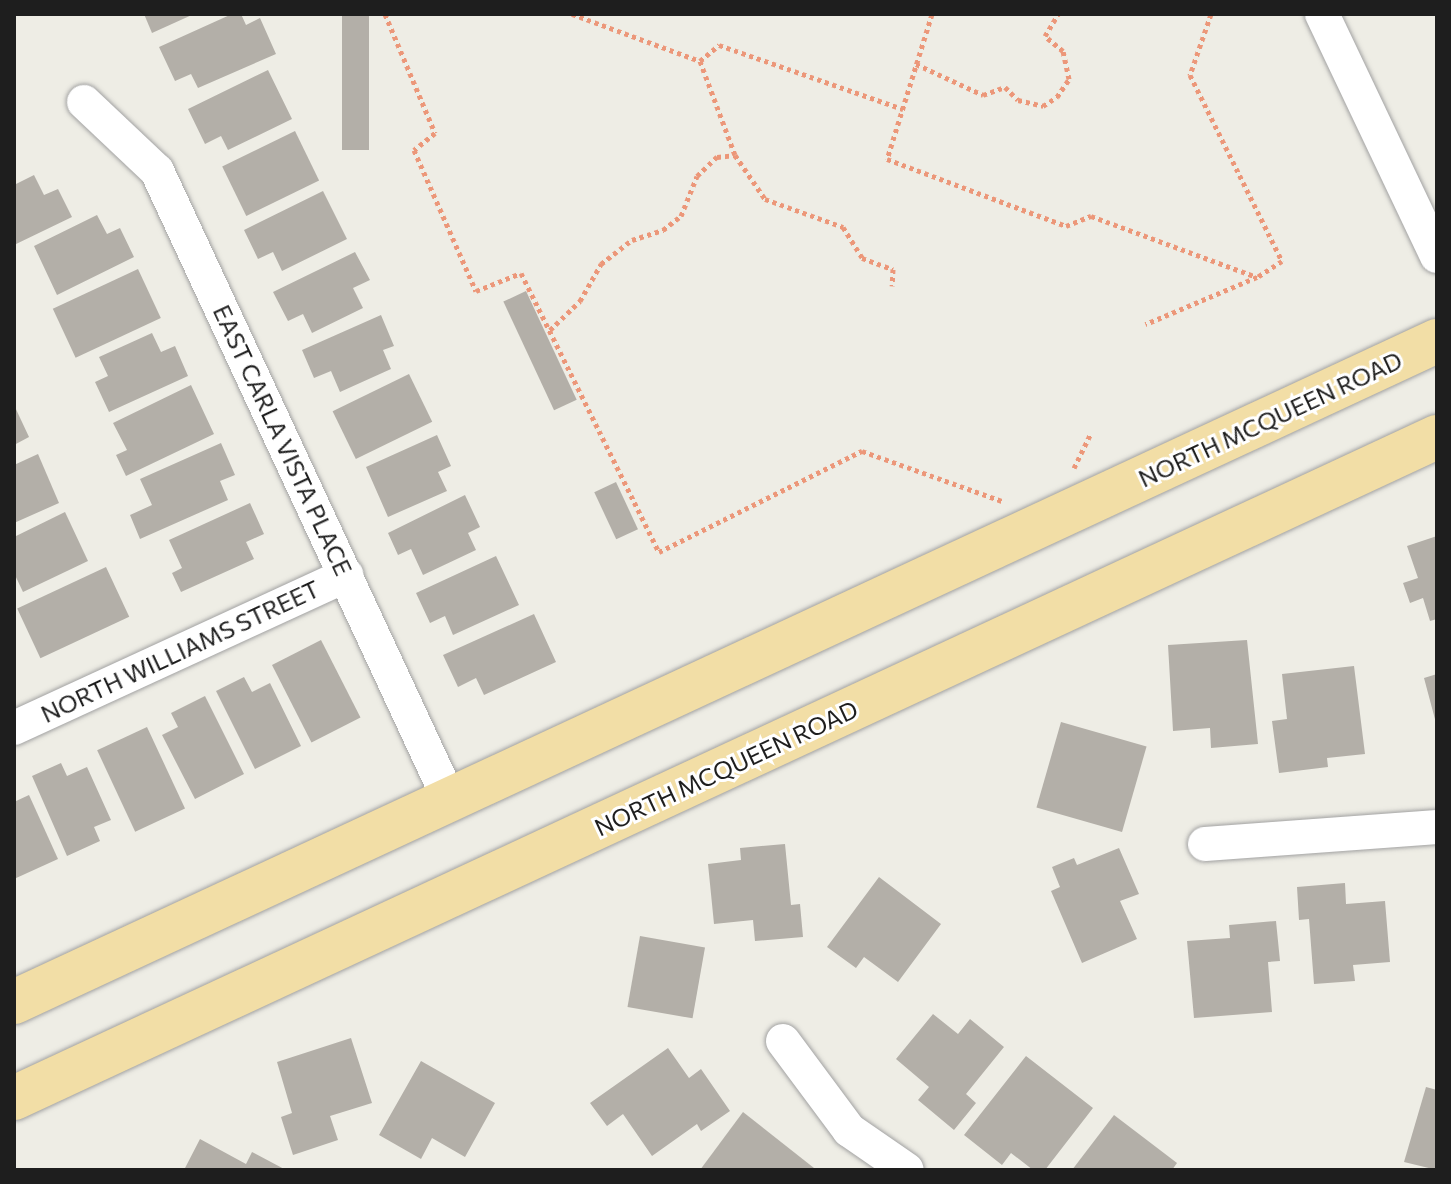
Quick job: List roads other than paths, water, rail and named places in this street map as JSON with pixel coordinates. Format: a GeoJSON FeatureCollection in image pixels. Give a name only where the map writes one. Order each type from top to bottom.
{"type":"FeatureCollection","features":[{"type":"Feature","properties":{"kind":"main road","name":"NORTH MCQUEEN ROAD"},"geometry":{"type":"LineString","coordinates":[[14,1002],[1437,341]]}},
{"type":"Feature","properties":{"kind":"main road","name":"NORTH MCQUEEN ROAD"},"geometry":{"type":"LineString","coordinates":[[14,1098],[1437,437]]}},
{"type":"Feature","properties":{"kind":"street"},"geometry":{"type":"LineString","coordinates":[[1322,14],[1437,256]]}},
{"type":"Feature","properties":{"kind":"street","name":"EAST CARLA VISTA PLACE"},"geometry":{"type":"LineString","coordinates":[[84,102],[157,171],[450,801]]}},
{"type":"Feature","properties":{"kind":"street","name":"NORTH WILLIAMS STREET"},"geometry":{"type":"LineString","coordinates":[[14,728],[346,575]]}},
{"type":"Feature","properties":{"kind":"street"},"geometry":{"type":"LineString","coordinates":[[1205,844],[1437,827]]}},
{"type":"Feature","properties":{"kind":"street"},"geometry":{"type":"LineString","coordinates":[[783,1041],[849,1130],[907,1170]]}}]}
